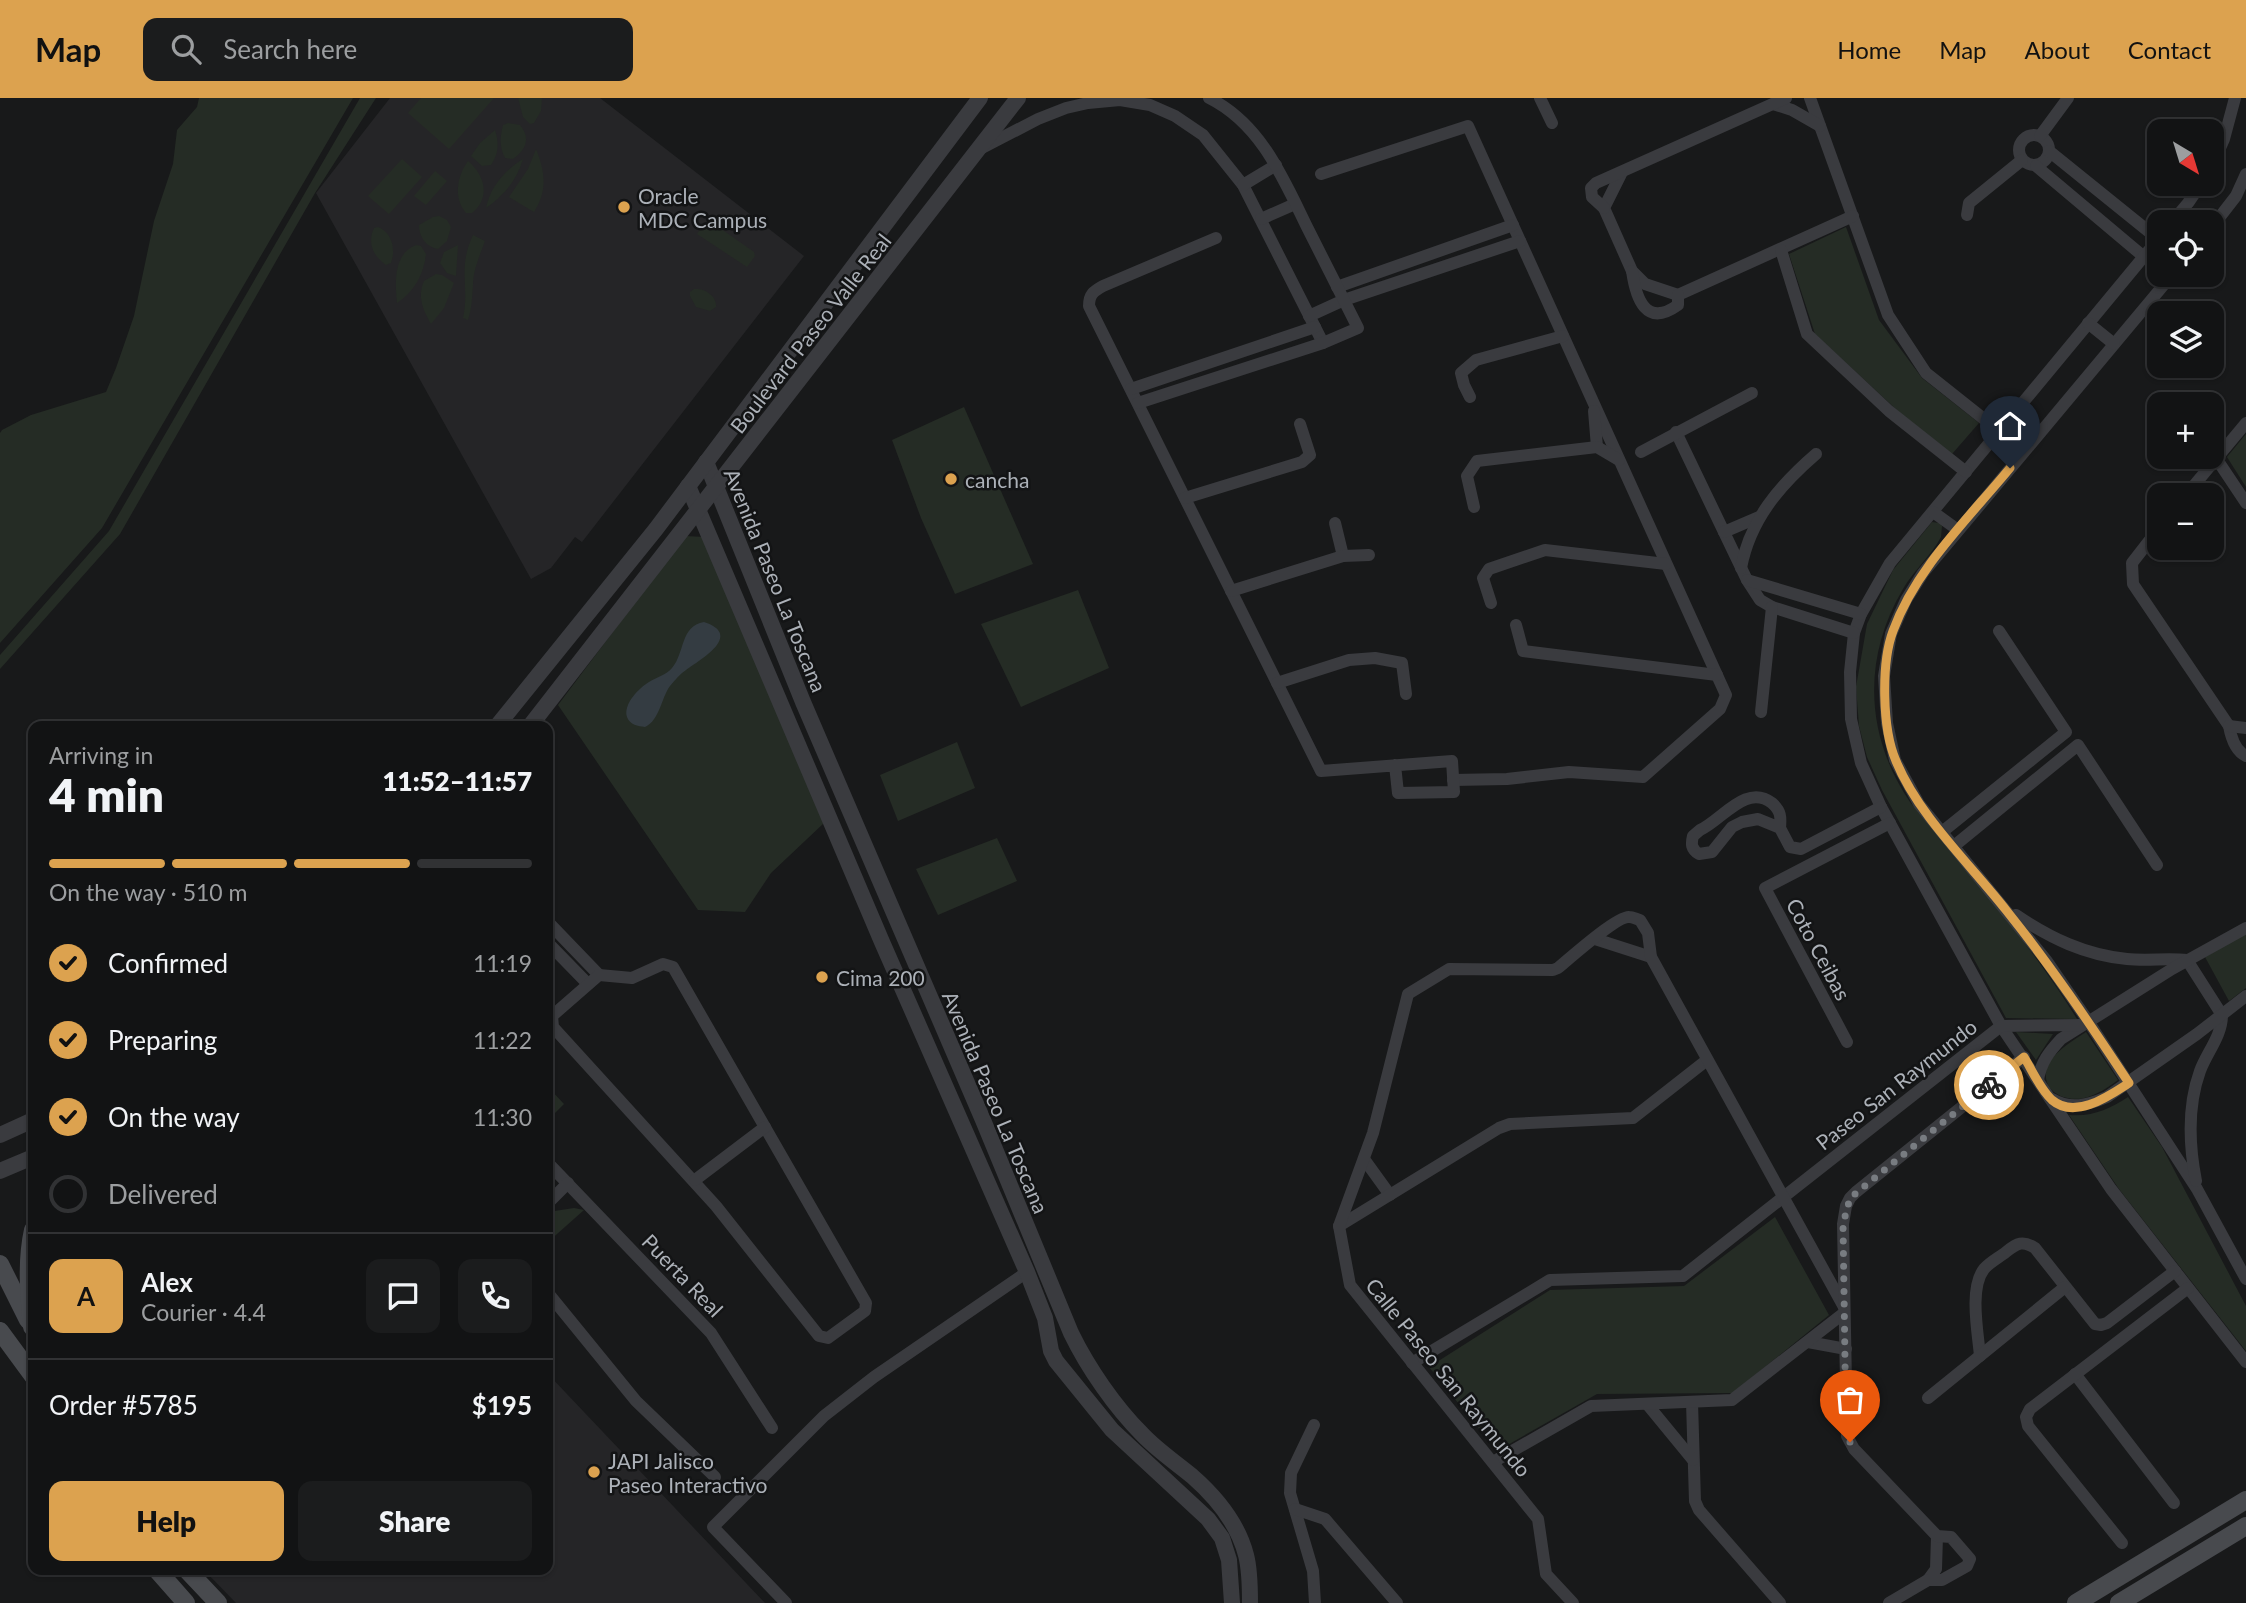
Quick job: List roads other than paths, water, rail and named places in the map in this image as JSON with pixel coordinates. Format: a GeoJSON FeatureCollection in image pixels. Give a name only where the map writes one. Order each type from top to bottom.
{"type":"FeatureCollection","features":[{"type":"Feature","properties":{"kind":"main road"},"geometry":{"type":"LineString","coordinates":[[0,1264],[28,1318]]}},
{"type":"Feature","properties":{"kind":"main road"},"geometry":{"type":"LineString","coordinates":[[0,1331],[28,1369]]}},
{"type":"Feature","properties":{"kind":"main road"},"geometry":{"type":"LineString","coordinates":[[2076,1603],[2246,1500]]}},
{"type":"Feature","properties":{"kind":"main road"},"geometry":{"type":"LineString","coordinates":[[2119,1603],[2246,1526]]}},
{"type":"Feature","properties":{"kind":"main road"},"geometry":{"type":"LineString","coordinates":[[2157,1580],[2154,1563],[2193,1532]]}},
{"type":"Feature","properties":{"kind":"main road"},"geometry":{"type":"LineString","coordinates":[[161,1575],[186,1603]]}},
{"type":"Feature","properties":{"kind":"main road"},"geometry":{"type":"LineString","coordinates":[[192,1575],[218,1603]]}},
{"type":"Feature","properties":{"kind":"street","name":"Boulevard Paseo Valle Real"},"geometry":{"type":"LineString","coordinates":[[500,721],[656,529],[980,98]]}},
{"type":"Feature","properties":{"kind":"street","name":"Boulevard Paseo Valle Real"},"geometry":{"type":"LineString","coordinates":[[534,721],[1018,98]]}},
{"type":"Feature","properties":{"kind":"street"},"geometry":{"type":"LineString","coordinates":[[1138,403],[1323,343],[1358,328],[1276,165],[1259,139],[1239,117],[1209,98]]}},
{"type":"Feature","properties":{"kind":"street"},"geometry":{"type":"LineString","coordinates":[[1540,98],[1552,122]]}},
{"type":"Feature","properties":{"kind":"street"},"geometry":{"type":"LineString","coordinates":[[1678,295],[1678,305],[1667,314],[1654,314],[1643,306],[1636,293],[1632,271],[1604,208],[1591,197],[1591,188],[1595,183],[1786,98]]}},
{"type":"Feature","properties":{"kind":"street"},"geometry":{"type":"LineString","coordinates":[[1810,98],[1888,315],[1926,373],[2000,430]]}},
{"type":"Feature","properties":{"kind":"street"},"geometry":{"type":"LineString","coordinates":[[2040,136],[2068,98]]}},
{"type":"Feature","properties":{"kind":"street"},"geometry":{"type":"LineString","coordinates":[[2224,139],[2235,98]]}},
{"type":"Feature","properties":{"kind":"street"},"geometry":{"type":"LineString","coordinates":[[979,149],[1066,108],[1120,100],[1150,105],[1175,116],[1203,135],[1243,185],[1323,343]]}},
{"type":"Feature","properties":{"kind":"street"},"geometry":{"type":"LineString","coordinates":[[1773,104],[1792,110],[1820,126]]}},
{"type":"Feature","properties":{"kind":"street"},"geometry":{"type":"LineString","coordinates":[[1321,174],[1468,126],[1726,695],[1720,709],[1643,777],[1569,772],[1507,779],[1453,780]]}},
{"type":"Feature","properties":{"kind":"street"},"geometry":{"type":"LineString","coordinates":[[2143,256],[2036,166],[2022,160],[2019,150],[2022,141],[2030,135],[2046,140],[2049,152],[2147,229]]}},
{"type":"Feature","properties":{"kind":"street"},"geometry":{"type":"LineString","coordinates":[[2036,166],[2045,161],[2049,152]]}},
{"type":"Feature","properties":{"kind":"street"},"geometry":{"type":"LineString","coordinates":[[1967,215],[1969,203],[2022,160]]}},
{"type":"Feature","properties":{"kind":"street"},"geometry":{"type":"LineString","coordinates":[[1243,185],[1276,165]]}},
{"type":"Feature","properties":{"kind":"street"},"geometry":{"type":"LineString","coordinates":[[1604,208],[1622,172]]}},
{"type":"Feature","properties":{"kind":"street"},"geometry":{"type":"LineString","coordinates":[[2224,212],[2236,196],[2246,174]]}},
{"type":"Feature","properties":{"kind":"street"},"geometry":{"type":"LineString","coordinates":[[2183,210],[2193,196]]}},
{"type":"Feature","properties":{"kind":"street"},"geometry":{"type":"LineString","coordinates":[[1261,219],[1296,204]]}},
{"type":"Feature","properties":{"kind":"street"},"geometry":{"type":"LineString","coordinates":[[1632,271],[1645,284],[1678,295],[1853,216]]}},
{"type":"Feature","properties":{"kind":"street"},"geometry":{"type":"LineString","coordinates":[[1337,287],[1513,225]]}},
{"type":"Feature","properties":{"kind":"street"},"geometry":{"type":"LineString","coordinates":[[1216,238],[1104,286],[1093,292],[1089,306],[1321,771],[1395,765],[1451,761],[1454,792],[1398,793],[1395,765]]}},
{"type":"Feature","properties":{"kind":"street"},"geometry":{"type":"LineString","coordinates":[[1131,389],[1312,321],[1344,300],[1520,241]]}},
{"type":"Feature","properties":{"kind":"street"},"geometry":{"type":"LineString","coordinates":[[1781,250],[1807,334],[1889,411],[1966,472]]}},
{"type":"Feature","properties":{"kind":"street"},"geometry":{"type":"LineString","coordinates":[[2147,252],[1890,563],[1861,614],[1854,633],[1850,672],[1851,719],[1861,763],[1881,807],[2001,1026],[2111,1189],[2246,1362]]}},
{"type":"Feature","properties":{"kind":"street"},"geometry":{"type":"LineString","coordinates":[[2162,287],[1923,573],[1906,600],[1891,634],[1884,676],[1887,723],[1895,760],[1919,804],[2046,960],[2085,1023],[2129,1083],[2197,1189],[2246,1279]]}},
{"type":"Feature","properties":{"kind":"street"},"geometry":{"type":"LineString","coordinates":[[2088,323],[2114,344]]}},
{"type":"Feature","properties":{"kind":"street"},"geometry":{"type":"LineString","coordinates":[[1470,397],[1461,373],[1476,360],[1563,336]]}},
{"type":"Feature","properties":{"kind":"street"},"geometry":{"type":"LineString","coordinates":[[1640,452],[1752,393]]}},
{"type":"Feature","properties":{"kind":"street"},"geometry":{"type":"LineString","coordinates":[[1594,401],[1597,447]]}},
{"type":"Feature","properties":{"kind":"street"},"geometry":{"type":"LineString","coordinates":[[2224,449],[2246,423]]}},
{"type":"Feature","properties":{"kind":"street"},"geometry":{"type":"LineString","coordinates":[[1185,498],[1302,462],[1310,455],[1300,424]]}},
{"type":"Feature","properties":{"kind":"street"},"geometry":{"type":"LineString","coordinates":[[1676,432],[1744,574],[1760,600],[1772,607],[1854,633]]}},
{"type":"Feature","properties":{"kind":"street"},"geometry":{"type":"LineString","coordinates":[[1474,507],[1466,476],[1477,461],[1597,447],[1619,460]]}},
{"type":"Feature","properties":{"kind":"street"},"geometry":{"type":"LineString","coordinates":[[1744,574],[1748,542],[1767,503],[1816,454]]}},
{"type":"Feature","properties":{"kind":"street","name":"Avenida Paseo La Toscana"},"geometry":{"type":"LineString","coordinates":[[706,462],[803,702],[984,1120],[1071,1334],[1127,1417],[1159,1450],[1192,1476],[1219,1505],[1237,1530],[1247,1557],[1250,1603]]}},
{"type":"Feature","properties":{"kind":"street"},"geometry":{"type":"LineString","coordinates":[[2196,483],[2207,469]]}},
{"type":"Feature","properties":{"kind":"street"},"geometry":{"type":"LineString","coordinates":[[2223,469],[2246,503]]}},
{"type":"Feature","properties":{"kind":"street","name":"Avenida Paseo La Toscana"},"geometry":{"type":"LineString","coordinates":[[688,486],[882,942],[1027,1272],[1045,1318],[1051,1351],[1056,1361],[1112,1430],[1208,1519],[1222,1538],[1229,1560],[1232,1603]]}},
{"type":"Feature","properties":{"kind":"street"},"geometry":{"type":"LineString","coordinates":[[1933,512],[1958,530]]}},
{"type":"Feature","properties":{"kind":"street"},"geometry":{"type":"LineString","coordinates":[[1724,532],[1759,517]]}},
{"type":"Feature","properties":{"kind":"street"},"geometry":{"type":"LineString","coordinates":[[1335,523],[1343,556]]}},
{"type":"Feature","properties":{"kind":"street"},"geometry":{"type":"LineString","coordinates":[[2147,544],[2132,563],[2133,584],[2229,726],[2231,738],[2240,752],[2246,756]]}},
{"type":"Feature","properties":{"kind":"street"},"geometry":{"type":"LineString","coordinates":[[1491,603],[1483,578],[1489,569],[1545,550],[1667,564]]}},
{"type":"Feature","properties":{"kind":"street"},"geometry":{"type":"LineString","coordinates":[[1231,591],[1343,556],[1368,555]]}},
{"type":"Feature","properties":{"kind":"street"},"geometry":{"type":"LineString","coordinates":[[1744,574],[1861,614]]}},
{"type":"Feature","properties":{"kind":"street"},"geometry":{"type":"LineString","coordinates":[[1761,712],[1772,607]]}},
{"type":"Feature","properties":{"kind":"street"},"geometry":{"type":"LineString","coordinates":[[1516,625],[1523,651],[1717,675]]}},
{"type":"Feature","properties":{"kind":"street"},"geometry":{"type":"LineString","coordinates":[[1942,832],[2066,732],[1999,631]]}},
{"type":"Feature","properties":{"kind":"street"},"geometry":{"type":"LineString","coordinates":[[1277,682],[1349,660],[1375,658],[1402,663],[1406,694]]}},
{"type":"Feature","properties":{"kind":"street"},"geometry":{"type":"LineString","coordinates":[[785,710],[795,711],[803,702]]}},
{"type":"Feature","properties":{"kind":"street"},"geometry":{"type":"LineString","coordinates":[[2229,726],[2246,728]]}},
{"type":"Feature","properties":{"kind":"street"},"geometry":{"type":"LineString","coordinates":[[1954,846],[2078,746],[2157,865]]}},
{"type":"Feature","properties":{"kind":"street"},"geometry":{"type":"LineString","coordinates":[[1780,828],[1764,820],[1751,819],[1732,827],[1712,852],[1699,854],[1693,850],[1691,844],[1693,835],[1708,827],[1744,799],[1755,796],[1762,797],[1779,810],[1780,828],[1790,847],[1801,849],[1881,807]]}},
{"type":"Feature","properties":{"kind":"street","name":"Coto Ceibas"},"geometry":{"type":"LineString","coordinates":[[1847,1042],[1765,888],[1890,823]]}},
{"type":"Feature","properties":{"kind":"street"},"geometry":{"type":"LineString","coordinates":[[867,905],[873,901],[887,899]]}},
{"type":"Feature","properties":{"kind":"street"},"geometry":{"type":"LineString","coordinates":[[2004,907],[2043,932],[2082,950],[2129,959],[2187,960]]}},
{"type":"Feature","properties":{"kind":"street"},"geometry":{"type":"LineString","coordinates":[[1339,1226],[1373,1133],[1408,994],[1449,969],[1553,970],[1617,920],[1628,916],[1640,920],[1648,933],[1651,957],[1844,1310]]}},
{"type":"Feature","properties":{"kind":"street"},"geometry":{"type":"LineString","coordinates":[[553,927],[599,975],[624,979],[663,964],[673,967],[866,1303],[865,1311],[828,1338],[819,1336],[695,1180],[553,1027]]}},
{"type":"Feature","properties":{"kind":"street"},"geometry":{"type":"LineString","coordinates":[[2038,1080],[2040,1067],[2061,1039],[2187,960],[2246,928]]}},
{"type":"Feature","properties":{"kind":"street"},"geometry":{"type":"LineString","coordinates":[[882,942],[894,939],[901,933]]}},
{"type":"Feature","properties":{"kind":"street"},"geometry":{"type":"LineString","coordinates":[[1595,939],[1651,957]]}},
{"type":"Feature","properties":{"kind":"street"},"geometry":{"type":"LineString","coordinates":[[553,948],[588,984]]}},
{"type":"Feature","properties":{"kind":"street"},"geometry":{"type":"LineString","coordinates":[[2187,960],[2222,1015],[2218,1035],[2199,1073],[2192,1107],[2190,1138],[2197,1189]]}},
{"type":"Feature","properties":{"kind":"street"},"geometry":{"type":"LineString","coordinates":[[553,1015],[599,975]]}},
{"type":"Feature","properties":{"kind":"street"},"geometry":{"type":"LineString","coordinates":[[2051,1099],[2063,1106],[2091,1104],[2107,1097],[2246,996]]}},
{"type":"Feature","properties":{"kind":"street"},"geometry":{"type":"LineString","coordinates":[[918,1021],[927,1014],[937,1014]]}},
{"type":"Feature","properties":{"kind":"street","name":"Paseo San Raymundo"},"geometry":{"type":"LineString","coordinates":[[1412,1363],[1550,1280],[1684,1276],[2001,1026],[2085,1023]]}},
{"type":"Feature","properties":{"kind":"street"},"geometry":{"type":"LineString","coordinates":[[933,1054],[942,1054],[951,1048]]}},
{"type":"Feature","properties":{"kind":"street"},"geometry":{"type":"LineString","coordinates":[[1928,1580],[1942,1580],[1970,1563],[1968,1556],[1951,1537],[1937,1536],[1850,1442],[1846,1428],[1843,1224],[1850,1198],[2024,1057]]}},
{"type":"Feature","properties":{"kind":"street"},"geometry":{"type":"LineString","coordinates":[[1339,1226],[1505,1125],[1633,1118],[1707,1060]]}},
{"type":"Feature","properties":{"kind":"street"},"geometry":{"type":"LineString","coordinates":[[0,1135],[28,1122]]}},
{"type":"Feature","properties":{"kind":"street"},"geometry":{"type":"LineString","coordinates":[[695,1180],[765,1127]]}},
{"type":"Feature","properties":{"kind":"street"},"geometry":{"type":"LineString","coordinates":[[0,1171],[28,1159]]}},
{"type":"Feature","properties":{"kind":"street"},"geometry":{"type":"LineString","coordinates":[[1364,1159],[1390,1195]]}},
{"type":"Feature","properties":{"kind":"street","name":"Puerta Real"},"geometry":{"type":"LineString","coordinates":[[553,1168],[712,1333],[772,1428]]}},
{"type":"Feature","properties":{"kind":"street"},"geometry":{"type":"LineString","coordinates":[[553,1198],[568,1184]]}},
{"type":"Feature","properties":{"kind":"street","name":"Calle Paseo San Raymundo"},"geometry":{"type":"LineString","coordinates":[[1339,1226],[1350,1285],[1538,1519],[1546,1574],[1573,1603]]}},
{"type":"Feature","properties":{"kind":"street"},"geometry":{"type":"LineString","coordinates":[[1980,1356],[1976,1320],[1977,1284],[1984,1269],[2018,1243],[2027,1243],[2035,1248],[2095,1324],[2108,1323],[2175,1271]]}},
{"type":"Feature","properties":{"kind":"street"},"geometry":{"type":"LineString","coordinates":[[786,1603],[713,1527],[824,1416],[886,1369],[1027,1272]]}},
{"type":"Feature","properties":{"kind":"street"},"geometry":{"type":"LineString","coordinates":[[1928,1398],[2065,1287]]}},
{"type":"Feature","properties":{"kind":"street"},"geometry":{"type":"LineString","coordinates":[[2122,1543],[2028,1426],[2026,1417],[2030,1409],[2188,1288]]}},
{"type":"Feature","properties":{"kind":"street"},"geometry":{"type":"LineString","coordinates":[[553,1299],[636,1401],[715,1477]]}},
{"type":"Feature","properties":{"kind":"street"},"geometry":{"type":"LineString","coordinates":[[1493,1462],[1591,1406],[1732,1400],[1808,1342],[1844,1310]]}},
{"type":"Feature","properties":{"kind":"street"},"geometry":{"type":"LineString","coordinates":[[1808,1342],[1846,1349]]}},
{"type":"Feature","properties":{"kind":"street"},"geometry":{"type":"LineString","coordinates":[[2075,1374],[2174,1503]]}},
{"type":"Feature","properties":{"kind":"street"},"geometry":{"type":"LineString","coordinates":[[1692,1402],[1695,1501],[1699,1510],[1780,1603]]}},
{"type":"Feature","properties":{"kind":"street"},"geometry":{"type":"LineString","coordinates":[[1647,1404],[1693,1460]]}},
{"type":"Feature","properties":{"kind":"street"},"geometry":{"type":"LineString","coordinates":[[1112,1430],[1127,1417]]}},
{"type":"Feature","properties":{"kind":"street"},"geometry":{"type":"LineString","coordinates":[[1314,1424],[1291,1473],[1290,1493],[1313,1572],[1315,1603]]}},
{"type":"Feature","properties":{"kind":"street"},"geometry":{"type":"LineString","coordinates":[[1295,1509],[1325,1519],[1398,1603]]}},
{"type":"Feature","properties":{"kind":"street"},"geometry":{"type":"LineString","coordinates":[[1889,1603],[1928,1580],[1936,1569],[1937,1536]]}},
{"type":"Feature","properties":{"kind":"place","name":"Oracle MDC Campus"},"geometry":{"type":"Point","coordinates":[624,207]}},
{"type":"Feature","properties":{"kind":"place","name":"cancha"},"geometry":{"type":"Point","coordinates":[951,479]}},
{"type":"Feature","properties":{"kind":"place","name":"Cima 200"},"geometry":{"type":"Point","coordinates":[822,977]}},
{"type":"Feature","properties":{"kind":"place","name":"JAPI Jalisco Paseo Interactivo"},"geometry":{"type":"Point","coordinates":[594,1472]}}]}
